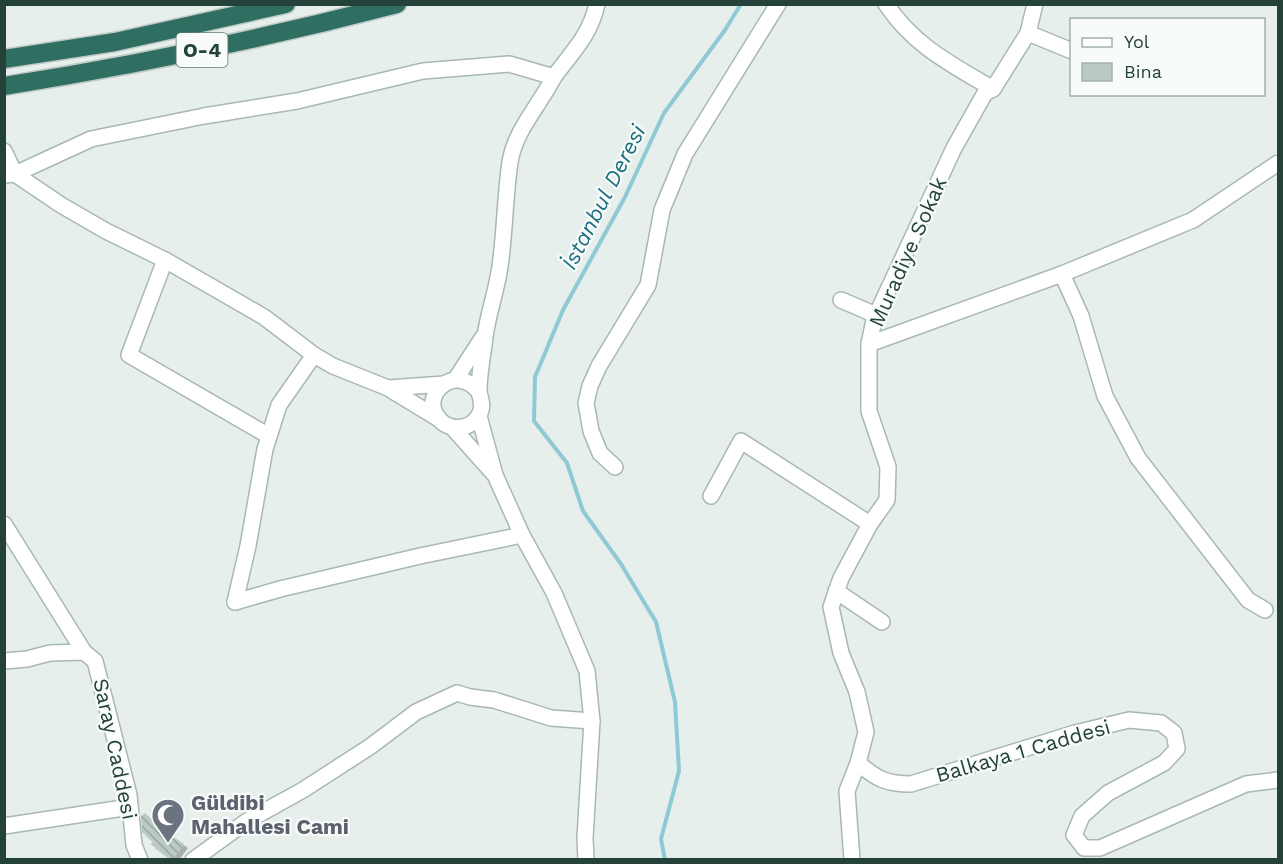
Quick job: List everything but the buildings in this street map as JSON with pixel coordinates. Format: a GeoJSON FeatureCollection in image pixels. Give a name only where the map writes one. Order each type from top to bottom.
{"type":"FeatureCollection","features":[{"type":"Feature","properties":{"kind":"highway","name":"O-4"},"geometry":{"type":"LineString","coordinates":[[4,59],[116,42],[286,4]]}},
{"type":"Feature","properties":{"kind":"highway","name":"O-4"},"geometry":{"type":"LineString","coordinates":[[4,86],[125,66],[306,28],[397,4]]}},
{"type":"Feature","properties":{"kind":"highway"},"geometry":{"type":"LineString","coordinates":[[4,51],[116,42]]}},
{"type":"Feature","properties":{"kind":"street"},"geometry":{"type":"LineString","coordinates":[[479,392],[485,335],[500,267],[511,159],[520,132],[554,77],[584,38],[593,22],[597,4]]}},
{"type":"Feature","properties":{"kind":"street"},"geometry":{"type":"LineString","coordinates":[[615,467],[600,453],[591,431],[586,403],[590,386],[599,366],[648,285],[662,210],[685,154],[778,4]]}},
{"type":"Feature","properties":{"kind":"street"},"geometry":{"type":"LineString","coordinates":[[886,4],[894,17],[927,49],[993,89]]}},
{"type":"Feature","properties":{"kind":"street","name":"Muradiye Sokak"},"geometry":{"type":"LineString","coordinates":[[852,860],[847,791],[858,763],[866,732],[857,692],[841,653],[831,607],[841,578],[870,524],[887,500],[888,467],[869,411],[869,344],[876,315],[954,148],[985,93],[993,89],[1028,33],[1035,4]]}},
{"type":"Feature","properties":{"kind":"street"},"geometry":{"type":"LineString","coordinates":[[1028,33],[1070,51]]}},
{"type":"Feature","properties":{"kind":"street"},"geometry":{"type":"LineString","coordinates":[[10,175],[91,139],[297,100],[423,71],[509,64],[554,77]]}},
{"type":"Feature","properties":{"kind":"street"},"geometry":{"type":"LineString","coordinates":[[4,151],[10,175],[88,221],[165,260],[264,317],[314,355],[333,366],[388,388],[445,423],[468,426],[479,416]]}},
{"type":"Feature","properties":{"kind":"street"},"geometry":{"type":"LineString","coordinates":[[869,344],[1062,274],[1193,220],[1278,163]]}},
{"type":"Feature","properties":{"kind":"street"},"geometry":{"type":"LineString","coordinates":[[165,260],[129,355],[269,436]]}},
{"type":"Feature","properties":{"kind":"street"},"geometry":{"type":"LineString","coordinates":[[1062,274],[1081,316],[1105,396],[1138,458],[1248,600],[1265,610]]}},
{"type":"Feature","properties":{"kind":"street"},"geometry":{"type":"LineString","coordinates":[[841,300],[876,315]]}},
{"type":"Feature","properties":{"kind":"street"},"geometry":{"type":"LineString","coordinates":[[485,335],[449,382],[434,397],[435,412],[495,475]]}},
{"type":"Feature","properties":{"kind":"street"},"geometry":{"type":"LineString","coordinates":[[314,355],[279,405],[269,436],[249,546],[235,602],[420,556],[522,535]]}},
{"type":"Feature","properties":{"kind":"street"},"geometry":{"type":"LineString","coordinates":[[388,388],[468,381],[479,392],[482,400],[479,416],[495,475],[522,535],[554,593],[586,671],[592,721],[586,860]]}},
{"type":"Feature","properties":{"kind":"street"},"geometry":{"type":"LineString","coordinates":[[711,496],[741,441],[870,524]]}},
{"type":"Feature","properties":{"kind":"street"},"geometry":{"type":"LineString","coordinates":[[4,524],[84,652]]}},
{"type":"Feature","properties":{"kind":"street"},"geometry":{"type":"LineString","coordinates":[[836,591],[882,622]]}},
{"type":"Feature","properties":{"kind":"street","name":"Saray Caddesi"},"geometry":{"type":"LineString","coordinates":[[4,661],[27,659],[50,653],[84,652],[95,661],[129,795],[134,845],[140,860]]}},
{"type":"Feature","properties":{"kind":"street"},"geometry":{"type":"LineString","coordinates":[[194,860],[247,821],[303,790],[371,746],[416,712],[457,693],[470,698],[494,700],[551,718],[592,721]]}},
{"type":"Feature","properties":{"kind":"street","name":"Balkaya 1 Caddesi"},"geometry":{"type":"LineString","coordinates":[[858,763],[875,777],[894,784],[911,784],[1075,733],[1129,720],[1161,723],[1174,733],[1177,748],[1164,763],[1108,793],[1082,816],[1074,835],[1084,848],[1100,848],[1246,784],[1278,780]]}},
{"type":"Feature","properties":{"kind":"street"},"geometry":{"type":"LineString","coordinates":[[4,826],[130,807]]}},
{"type":"Feature","properties":{"kind":"waterway","name":"Muradiye Sokak"},"geometry":{"type":"LineString","coordinates":[[665,860],[661,839],[679,771],[675,702],[656,622],[621,564],[583,511],[567,463],[534,421],[535,377],[563,310],[625,197],[664,113],[725,30],[741,4]]}},
{"type":"Feature","properties":{"kind":"place","name":"Güldibi Mahallesi Cami"},"geometry":{"type":"Point","coordinates":[168,844]}},
{"type":"Feature","properties":{"kind":"water label","name":"İstanbul Deresi"},"geometry":{"type":"Point","coordinates":[603,197]}}]}
